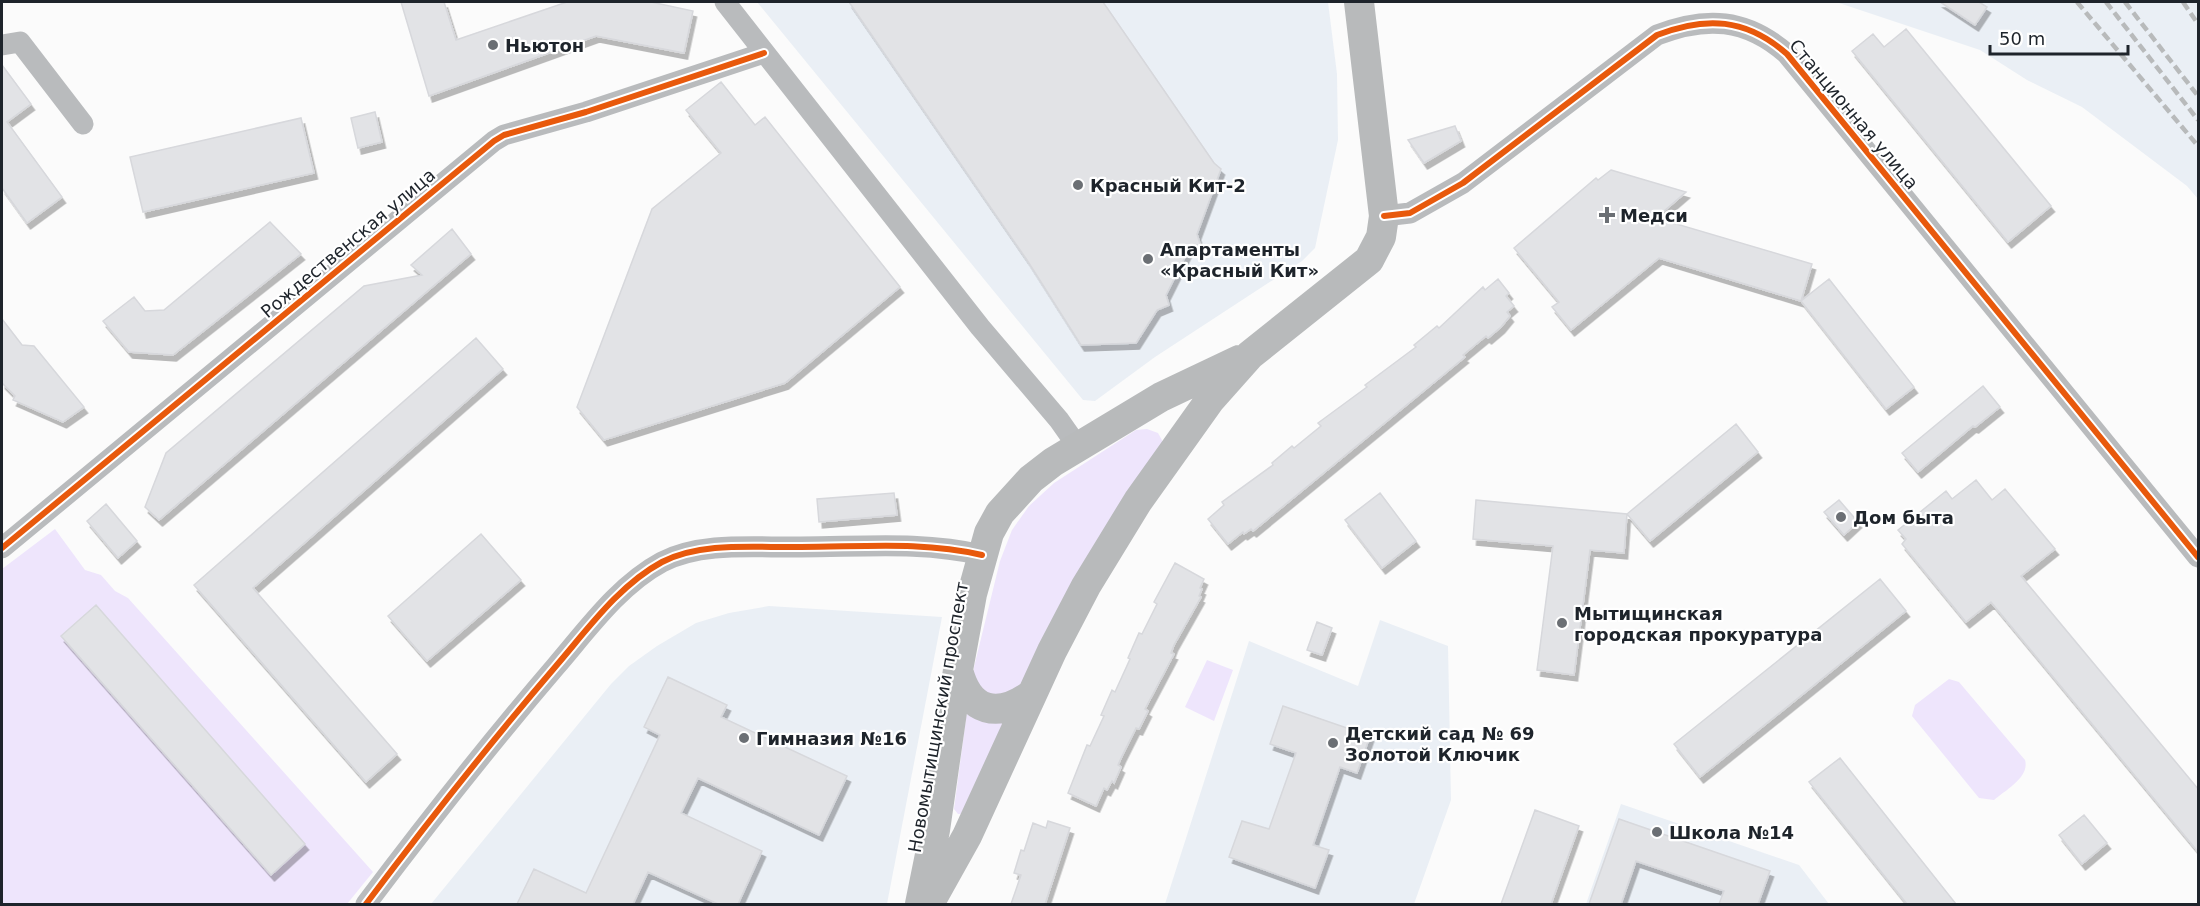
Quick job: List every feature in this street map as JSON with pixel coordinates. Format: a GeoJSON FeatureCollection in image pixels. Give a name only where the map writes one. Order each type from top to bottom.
{"type":"FeatureCollection","features":[{"type":"Feature","properties":{"kind":"main road","name":"Новомытищинский проспект"},"geometry":{"type":"LineString","coordinates":[[929,904],[967,836],[1032,694],[1086,586],[1172,451],[1210,400],[1250,355],[1369,261],[1382,237],[1384,216],[1359,2]]}},
{"type":"Feature","properties":{"kind":"main road","name":"Новомытищинский проспект"},"geometry":{"type":"LineString","coordinates":[[920,904],[935,831],[958,670],[982,555],[989,533],[1013,497],[1031,479],[1123,419],[1186,384],[1250,355]]}},
{"type":"Feature","properties":{"kind":"main road"},"geometry":{"type":"LineString","coordinates":[[1123,419],[1133,416],[1156,420],[1172,436],[1172,451]]}},
{"type":"Feature","properties":{"kind":"main road"},"geometry":{"type":"LineString","coordinates":[[958,670],[967,695],[978,704],[989,708],[1005,709],[1032,694]]}},
{"type":"Feature","properties":{"kind":"street"},"geometry":{"type":"LineString","coordinates":[[725,2],[980,327],[1059,420],[1078,447]]}},
{"type":"Feature","properties":{"kind":"street","name":"Станционная улица"},"geometry":{"type":"LineString","coordinates":[[1384,216],[1401,216],[1423,208],[1463,183],[1657,35],[1678,27],[1701,23],[1739,26],[1754,30],[1787,54],[2199,557]]}},
{"type":"Feature","properties":{"kind":"street"},"geometry":{"type":"LineString","coordinates":[[2,45],[21,42],[83,124]]}},
{"type":"Feature","properties":{"kind":"street","name":"Рождественская улица"},"geometry":{"type":"LineString","coordinates":[[2,548],[494,141],[504,135],[586,112],[764,53]]}},
{"type":"Feature","properties":{"kind":"street"},"geometry":{"type":"LineString","coordinates":[[366,904],[474,765],[575,643],[624,591],[663,562],[682,554],[727,549],[922,545],[982,555]]}},
{"type":"Feature","properties":{"kind":"shaded area"},"geometry":{"type":"Polygon","coordinates":[[[757,2],[1328,2],[1337,74],[1338,140],[1315,248],[1302,261],[1155,357],[1095,401],[1083,400],[757,2]]]}},
{"type":"Feature","properties":{"kind":"shaded area"},"geometry":{"type":"Polygon","coordinates":[[[1836,2],[2198,2],[2198,199],[2187,186],[2082,107],[2027,80],[1980,50],[1836,2]]]}},
{"type":"Feature","properties":{"kind":"shaded area"},"geometry":{"type":"Polygon","coordinates":[[[1147,429],[1158,433],[1163,442],[1020,693],[985,696],[973,676],[974,667],[1000,561],[1012,530],[1029,506],[1054,483],[1136,430],[1147,429]]]}},
{"type":"Feature","properties":{"kind":"shaded area"},"geometry":{"type":"Polygon","coordinates":[[[55,529],[85,570],[101,575],[115,591],[128,598],[373,872],[347,904],[2,904],[2,569],[55,529]]]}},
{"type":"Feature","properties":{"kind":"shaded area","name":"Гимназия №16"},"geometry":{"type":"Polygon","coordinates":[[[769,606],[942,617],[887,904],[431,904],[611,684],[629,666],[696,623],[729,613],[769,606]]]}},
{"type":"Feature","properties":{"kind":"shaded area","name":"Детский сад № 69 Золотой Ключик"},"geometry":{"type":"Polygon","coordinates":[[[1380,620],[1448,646],[1451,800],[1414,904],[1165,904],[1249,641],[1358,686],[1380,620]]]}},
{"type":"Feature","properties":{"kind":"shaded area"},"geometry":{"type":"Polygon","coordinates":[[[1207,660],[1233,670],[1214,721],[1185,707],[1207,660]]]}},
{"type":"Feature","properties":{"kind":"shaded area"},"geometry":{"type":"Polygon","coordinates":[[[1949,679],[1959,682],[2025,760],[2026,766],[2021,777],[1994,800],[1979,798],[1912,716],[1915,705],[1949,679]]]}},
{"type":"Feature","properties":{"kind":"shaded area"},"geometry":{"type":"Polygon","coordinates":[[[967,711],[1004,722],[961,814],[958,814],[954,809],[967,711]]]}},
{"type":"Feature","properties":{"kind":"shaded area","name":"Школа №14"},"geometry":{"type":"Polygon","coordinates":[[[1621,804],[1799,865],[1829,904],[1586,904],[1621,804]]]}},
{"type":"Feature","properties":{"kind":"building","name":"Ньютон"},"geometry":{"type":"Polygon","coordinates":[[[401,2],[444,2],[456,40],[567,2],[651,2],[693,11],[684,53],[596,36],[429,96],[401,2]]]}},
{"type":"Feature","properties":{"kind":"building","name":"Красный Кит-2"},"geometry":{"type":"Polygon","coordinates":[[[849,2],[1103,2],[1214,163],[1221,169],[1197,234],[1200,244],[1189,249],[1166,295],[1169,305],[1157,310],[1136,343],[1081,345],[1027,260],[849,2]]]}},
{"type":"Feature","properties":{"kind":"building"},"geometry":{"type":"Polygon","coordinates":[[[1940,2],[1979,2],[1987,7],[1975,25],[1940,2]]]}},
{"type":"Feature","properties":{"kind":"building"},"geometry":{"type":"Polygon","coordinates":[[[1906,29],[2051,206],[2008,242],[1852,51],[1873,34],[1884,47],[1906,29]]]}},
{"type":"Feature","properties":{"kind":"building"},"geometry":{"type":"Polygon","coordinates":[[[2,65],[31,104],[7,122],[62,197],[27,223],[2,188],[2,65]]]}},
{"type":"Feature","properties":{"kind":"building"},"geometry":{"type":"Polygon","coordinates":[[[721,82],[755,125],[765,117],[900,287],[785,383],[604,440],[577,407],[652,209],[721,153],[686,110],[721,82]]]}},
{"type":"Feature","properties":{"kind":"building"},"geometry":{"type":"Polygon","coordinates":[[[375,112],[382,142],[358,148],[351,118],[375,112]]]}},
{"type":"Feature","properties":{"kind":"building"},"geometry":{"type":"Polygon","coordinates":[[[301,118],[314,173],[143,212],[130,157],[301,118]]]}},
{"type":"Feature","properties":{"kind":"building"},"geometry":{"type":"Polygon","coordinates":[[[1455,126],[1461,141],[1424,163],[1408,140],[1455,126]]]}},
{"type":"Feature","properties":{"kind":"building"},"geometry":{"type":"Polygon","coordinates":[[[1611,170],[1686,192],[1656,218],[1812,264],[1801,301],[1659,258],[1571,330],[1552,307],[1559,302],[1514,248],[1596,178],[1598,180],[1611,170]]]}},
{"type":"Feature","properties":{"kind":"building"},"geometry":{"type":"Polygon","coordinates":[[[270,222],[301,254],[173,355],[129,352],[103,321],[134,297],[145,311],[164,310],[270,222]]]}},
{"type":"Feature","properties":{"kind":"building"},"geometry":{"type":"Polygon","coordinates":[[[452,229],[471,254],[159,520],[145,507],[166,453],[364,286],[422,275],[411,265],[452,229]]]}},
{"type":"Feature","properties":{"kind":"building"},"geometry":{"type":"Polygon","coordinates":[[[1498,279],[1509,293],[1506,296],[1514,306],[1507,312],[1510,316],[1501,327],[1488,338],[1486,336],[1463,355],[1465,357],[1253,531],[1251,529],[1244,534],[1243,532],[1228,544],[1208,519],[1224,505],[1222,502],[1273,465],[1272,463],[1292,446],[1294,448],[1321,426],[1318,423],[1416,347],[1414,345],[1437,326],[1439,328],[1483,287],[1485,290],[1498,279]]]}},
{"type":"Feature","properties":{"kind":"building"},"geometry":{"type":"Polygon","coordinates":[[[1829,279],[1914,387],[1886,409],[1801,301],[1829,279]]]}},
{"type":"Feature","properties":{"kind":"building"},"geometry":{"type":"Polygon","coordinates":[[[2,319],[22,345],[34,346],[84,407],[63,422],[13,400],[15,396],[2,383],[2,319]]]}},
{"type":"Feature","properties":{"kind":"building"},"geometry":{"type":"Polygon","coordinates":[[[476,338],[503,369],[253,588],[397,754],[366,782],[194,585],[476,338]]]}},
{"type":"Feature","properties":{"kind":"building"},"geometry":{"type":"Polygon","coordinates":[[[1983,386],[2000,407],[1975,427],[1973,426],[1918,472],[1902,453],[1983,386]]]}},
{"type":"Feature","properties":{"kind":"building"},"geometry":{"type":"Polygon","coordinates":[[[1736,424],[1758,452],[1650,541],[1627,514],[1736,424]]]}},
{"type":"Feature","properties":{"kind":"building"},"geometry":{"type":"Polygon","coordinates":[[[1976,480],[1992,500],[2005,489],[2055,549],[2021,576],[2199,790],[2199,853],[1991,602],[1966,622],[1902,544],[1906,539],[1898,530],[1946,491],[1952,499],[1976,480]]]}},
{"type":"Feature","properties":{"kind":"building"},"geometry":{"type":"Polygon","coordinates":[[[894,493],[897,515],[819,522],[817,499],[894,493]]]}},
{"type":"Feature","properties":{"kind":"building"},"geometry":{"type":"Polygon","coordinates":[[[1380,493],[1416,541],[1382,568],[1345,520],[1380,493]]]}},
{"type":"Feature","properties":{"kind":"building"},"geometry":{"type":"Polygon","coordinates":[[[1476,500],[1627,514],[1624,553],[1590,550],[1574,675],[1537,670],[1553,546],[1473,539],[1476,500]]]}},
{"type":"Feature","properties":{"kind":"building","name":"Дом быта"},"geometry":{"type":"Polygon","coordinates":[[[1839,500],[1858,522],[1844,535],[1824,512],[1839,500]]]}},
{"type":"Feature","properties":{"kind":"building"},"geometry":{"type":"Polygon","coordinates":[[[106,504],[137,541],[118,558],[87,521],[106,504]]]}},
{"type":"Feature","properties":{"kind":"building"},"geometry":{"type":"Polygon","coordinates":[[[481,534],[521,580],[427,661],[388,616],[481,534]]]}},
{"type":"Feature","properties":{"kind":"building"},"geometry":{"type":"Polygon","coordinates":[[[1175,563],[1204,579],[1200,588],[1202,589],[1199,596],[1201,597],[1174,645],[1171,653],[1174,654],[1145,709],[1148,711],[1139,729],[1136,728],[1122,756],[1118,765],[1121,767],[1114,783],[1112,781],[1107,790],[1104,788],[1096,806],[1068,793],[1087,745],[1090,746],[1104,716],[1101,715],[1112,690],[1115,692],[1139,633],[1142,634],[1157,604],[1154,602],[1175,563]]]}},
{"type":"Feature","properties":{"kind":"building"},"geometry":{"type":"Polygon","coordinates":[[[1880,579],[1906,611],[1700,777],[1674,744],[1880,579]]]}},
{"type":"Feature","properties":{"kind":"building"},"geometry":{"type":"Polygon","coordinates":[[[96,605],[305,844],[271,875],[61,636],[96,605]]]}},
{"type":"Feature","properties":{"kind":"building"},"geometry":{"type":"Polygon","coordinates":[[[1317,622],[1332,628],[1322,655],[1307,650],[1317,622]]]}},
{"type":"Feature","properties":{"kind":"building"},"geometry":{"type":"Polygon","coordinates":[[[668,677],[727,705],[721,717],[847,776],[819,835],[698,778],[681,813],[762,851],[738,904],[718,904],[648,872],[633,904],[517,904],[534,869],[586,893],[660,735],[644,727],[668,677]]]}},
{"type":"Feature","properties":{"kind":"building"},"geometry":{"type":"Polygon","coordinates":[[[1283,706],[1370,736],[1357,773],[1340,767],[1313,845],[1329,850],[1315,888],[1229,857],[1242,821],[1269,829],[1296,753],[1270,744],[1283,706]]]}},
{"type":"Feature","properties":{"kind":"building"},"geometry":{"type":"Polygon","coordinates":[[[1840,758],[1956,904],[1907,904],[1809,782],[1840,758]]]}},
{"type":"Feature","properties":{"kind":"building"},"geometry":{"type":"Polygon","coordinates":[[[1535,810],[1579,826],[1551,904],[1501,904],[1535,810]]]}},
{"type":"Feature","properties":{"kind":"building"},"geometry":{"type":"Polygon","coordinates":[[[2084,815],[2107,843],[2082,864],[2059,835],[2084,815]]]}},
{"type":"Feature","properties":{"kind":"building"},"geometry":{"type":"Polygon","coordinates":[[[1619,819],[1770,871],[1758,904],[1719,904],[1724,891],[1636,861],[1621,904],[1589,904],[1619,819]]]}},
{"type":"Feature","properties":{"kind":"building"},"geometry":{"type":"Polygon","coordinates":[[[1048,821],[1070,828],[1045,904],[1011,904],[1021,875],[1014,873],[1033,823],[1046,828],[1048,821]]]}},
{"type":"Feature","properties":{"kind":"railway"},"geometry":{"type":"LineString","coordinates":[[2077,2],[2198,146]]}},
{"type":"Feature","properties":{"kind":"railway"},"geometry":{"type":"LineString","coordinates":[[2106,2],[2198,120]]}},
{"type":"Feature","properties":{"kind":"railway"},"geometry":{"type":"LineString","coordinates":[[2125,2],[2198,96]]}},
{"type":"Feature","properties":{"kind":"railway"},"geometry":{"type":"LineString","coordinates":[[2183,2],[2198,24]]}},
{"type":"Feature","properties":{"kind":"cycle path"},"geometry":{"type":"LineString","coordinates":[[1384,216],[1410,213],[1463,183],[1657,35],[1692,25],[1709,23],[1741,27],[1756,33],[1787,54],[2198,557]]}},
{"type":"Feature","properties":{"kind":"cycle path"},"geometry":{"type":"LineString","coordinates":[[2,548],[494,141],[504,135],[586,112],[764,53]]}},
{"type":"Feature","properties":{"kind":"cycle path"},"geometry":{"type":"LineString","coordinates":[[366,904],[483,754],[592,623],[632,583],[662,562],[695,551],[731,547],[914,546],[982,555]]}},
{"type":"Feature","properties":{"kind":"place","name":"Ньютон"},"geometry":{"type":"Point","coordinates":[493,45]}},
{"type":"Feature","properties":{"kind":"place","name":"Красный Кит-2"},"geometry":{"type":"Point","coordinates":[1078,185]}},
{"type":"Feature","properties":{"kind":"place","name":"Медси"},"geometry":{"type":"Point","coordinates":[1607,215]}},
{"type":"Feature","properties":{"kind":"place","name":"Апартаменты «Красный Кит»"},"geometry":{"type":"Point","coordinates":[1148,259]}},
{"type":"Feature","properties":{"kind":"place","name":"Дом быта"},"geometry":{"type":"Point","coordinates":[1841,517]}},
{"type":"Feature","properties":{"kind":"place","name":"Мытищинская городская прокуратура"},"geometry":{"type":"Point","coordinates":[1562,623]}},
{"type":"Feature","properties":{"kind":"place","name":"Гимназия №16"},"geometry":{"type":"Point","coordinates":[744,738]}},
{"type":"Feature","properties":{"kind":"place","name":"Детский сад № 69 Золотой Ключик"},"geometry":{"type":"Point","coordinates":[1333,743]}},
{"type":"Feature","properties":{"kind":"place","name":"Школа №14"},"geometry":{"type":"Point","coordinates":[1657,832]}}]}
